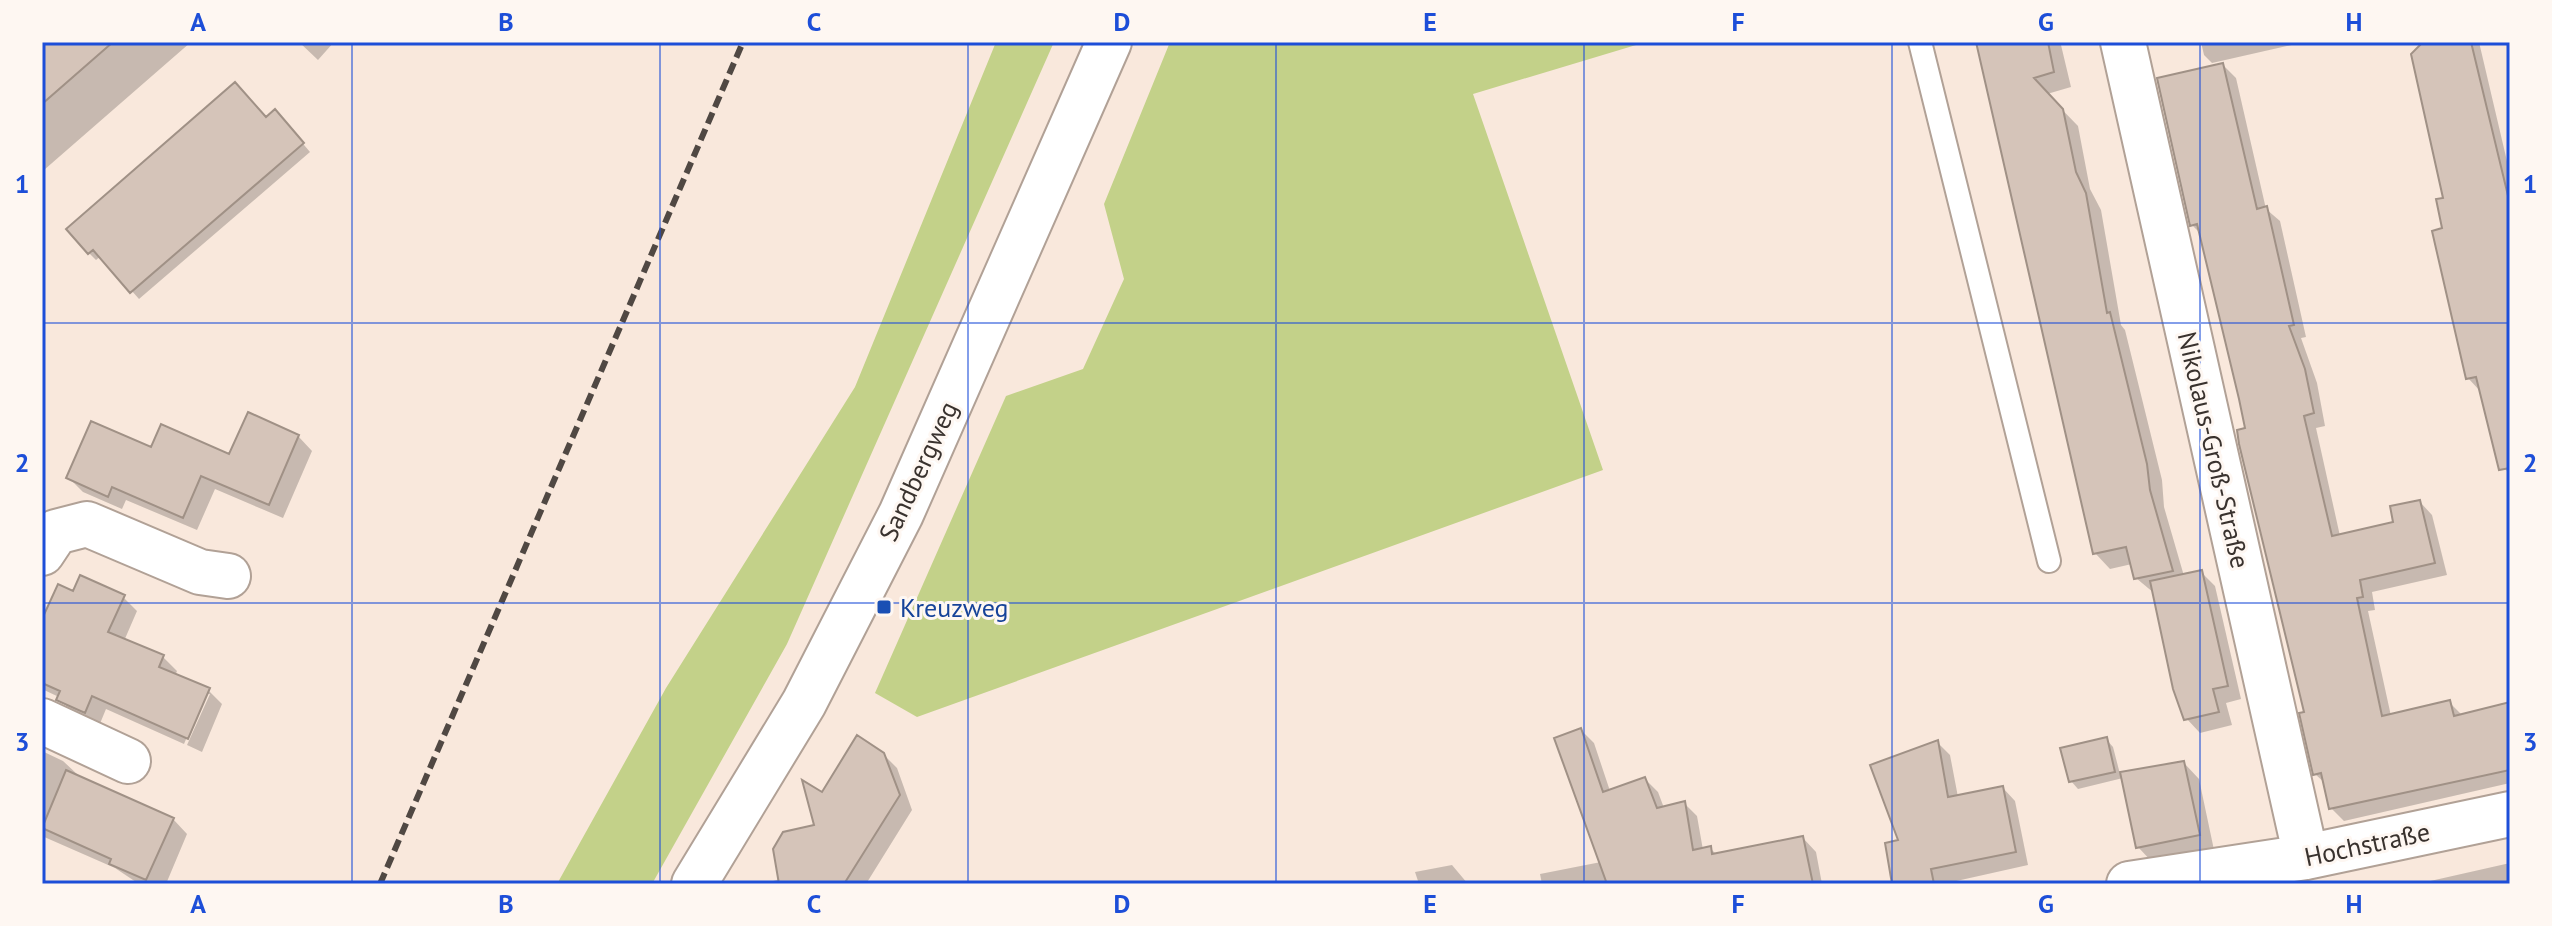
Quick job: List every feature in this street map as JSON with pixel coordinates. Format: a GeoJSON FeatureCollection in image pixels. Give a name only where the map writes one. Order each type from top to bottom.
{"type":"FeatureCollection","features":[{"type":"Feature","properties":{"kind":"street","name":"Sandbergweg"},"geometry":{"type":"LineString","coordinates":[[694,884],[804,703],[901,514],[1109,42]]}},
{"type":"Feature","properties":{"kind":"street","name":"Nikolaus-Groß-Straße"},"geometry":{"type":"LineString","coordinates":[[2123,42],[2306,857]]}},
{"type":"Feature","properties":{"kind":"street"},"geometry":{"type":"LineString","coordinates":[[42,553],[56,532],[87,524],[200,572],[228,576]]}},
{"type":"Feature","properties":{"kind":"street"},"geometry":{"type":"LineString","coordinates":[[42,721],[128,761]]}},
{"type":"Feature","properties":{"kind":"street","name":"Hochstraße"},"geometry":{"type":"LineString","coordinates":[[2129,884],[2306,857],[2510,814]]}},
{"type":"Feature","properties":{"kind":"lane"},"geometry":{"type":"LineString","coordinates":[[1920,42],[2049,561]]}},
{"type":"Feature","properties":{"kind":"green space"},"geometry":{"type":"Polygon","coordinates":[[[996,42],[1054,42],[787,644],[652,884],[557,884],[666,688],[855,387],[996,42]]]}},
{"type":"Feature","properties":{"kind":"green space"},"geometry":{"type":"Polygon","coordinates":[[[1170,42],[1646,42],[1473,94],[1603,470],[917,717],[875,693],[1006,396],[1083,369],[1124,279],[1104,204],[1170,42]]]}},
{"type":"Feature","properties":{"kind":"building"},"geometry":{"type":"Polygon","coordinates":[[[42,42],[113,42],[42,104],[42,42]]]}},
{"type":"Feature","properties":{"kind":"building"},"geometry":{"type":"Polygon","coordinates":[[[1976,42],[2048,42],[2054,72],[2034,78],[2063,109],[2076,172],[2086,193],[2107,313],[2110,312],[2147,464],[2150,490],[2173,571],[2134,579],[2126,547],[2093,554],[1976,42]]]}},
{"type":"Feature","properties":{"kind":"building"},"geometry":{"type":"Polygon","coordinates":[[[2423,42],[2471,42],[2510,204],[2510,468],[2499,470],[2476,377],[2466,379],[2432,231],[2442,228],[2436,199],[2443,198],[2411,54],[2423,42]]]}},
{"type":"Feature","properties":{"kind":"building"},"geometry":{"type":"Polygon","coordinates":[[[2223,63],[2257,209],[2267,206],[2294,325],[2289,326],[2305,369],[2314,413],[2304,416],[2332,536],[2393,522],[2390,506],[2420,500],[2435,563],[2360,580],[2363,597],[2357,598],[2382,716],[2450,700],[2454,716],[2510,702],[2510,770],[2329,809],[2321,773],[2313,775],[2299,713],[2304,712],[2239,444],[2237,430],[2245,428],[2239,399],[2197,224],[2190,226],[2157,78],[2223,63]]]}},
{"type":"Feature","properties":{"kind":"building"},"geometry":{"type":"Polygon","coordinates":[[[235,82],[266,117],[275,109],[304,143],[130,293],[93,250],[88,254],[66,229],[235,82]]]}},
{"type":"Feature","properties":{"kind":"building"},"geometry":{"type":"Polygon","coordinates":[[[248,412],[299,435],[269,505],[201,476],[183,518],[112,487],[108,497],[66,478],[91,421],[151,447],[161,424],[229,454],[248,412]]]}},
{"type":"Feature","properties":{"kind":"building"},"geometry":{"type":"Polygon","coordinates":[[[2202,570],[2228,686],[2213,689],[2219,712],[2184,720],[2173,689],[2150,581],[2202,570]]]}},
{"type":"Feature","properties":{"kind":"building"},"geometry":{"type":"Polygon","coordinates":[[[80,575],[125,595],[108,632],[164,655],[159,667],[210,688],[188,739],[92,696],[85,713],[56,700],[60,691],[42,683],[42,619],[58,584],[73,591],[80,575]]]}},
{"type":"Feature","properties":{"kind":"building"},"geometry":{"type":"Polygon","coordinates":[[[1581,728],[1603,792],[1645,777],[1657,808],[1685,801],[1693,850],[1711,846],[1712,854],[1803,836],[1813,884],[1607,884],[1554,738],[1581,728]]]}},
{"type":"Feature","properties":{"kind":"building"},"geometry":{"type":"Polygon","coordinates":[[[857,735],[884,753],[900,795],[844,884],[779,884],[773,849],[783,832],[814,825],[802,780],[822,792],[857,735]]]}},
{"type":"Feature","properties":{"kind":"building"},"geometry":{"type":"Polygon","coordinates":[[[2107,737],[2115,772],[2069,782],[2060,748],[2107,737]]]}},
{"type":"Feature","properties":{"kind":"building"},"geometry":{"type":"Polygon","coordinates":[[[1938,740],[1948,797],[2003,786],[2016,852],[1931,869],[1934,884],[1892,884],[1885,843],[1898,840],[1870,765],[1938,740]]]}},
{"type":"Feature","properties":{"kind":"building"},"geometry":{"type":"Polygon","coordinates":[[[2184,761],[2200,835],[2136,848],[2120,772],[2184,761]]]}},
{"type":"Feature","properties":{"kind":"building"},"geometry":{"type":"Polygon","coordinates":[[[66,770],[174,818],[146,880],[109,864],[111,859],[42,828],[66,770]]]}},
{"type":"Feature","properties":{"kind":"railway"},"geometry":{"type":"LineString","coordinates":[[380,884],[743,42]]}},
{"type":"Feature","properties":{"kind":"place","name":"Kreuzweg"},"geometry":{"type":"Point","coordinates":[884,607]}}]}
